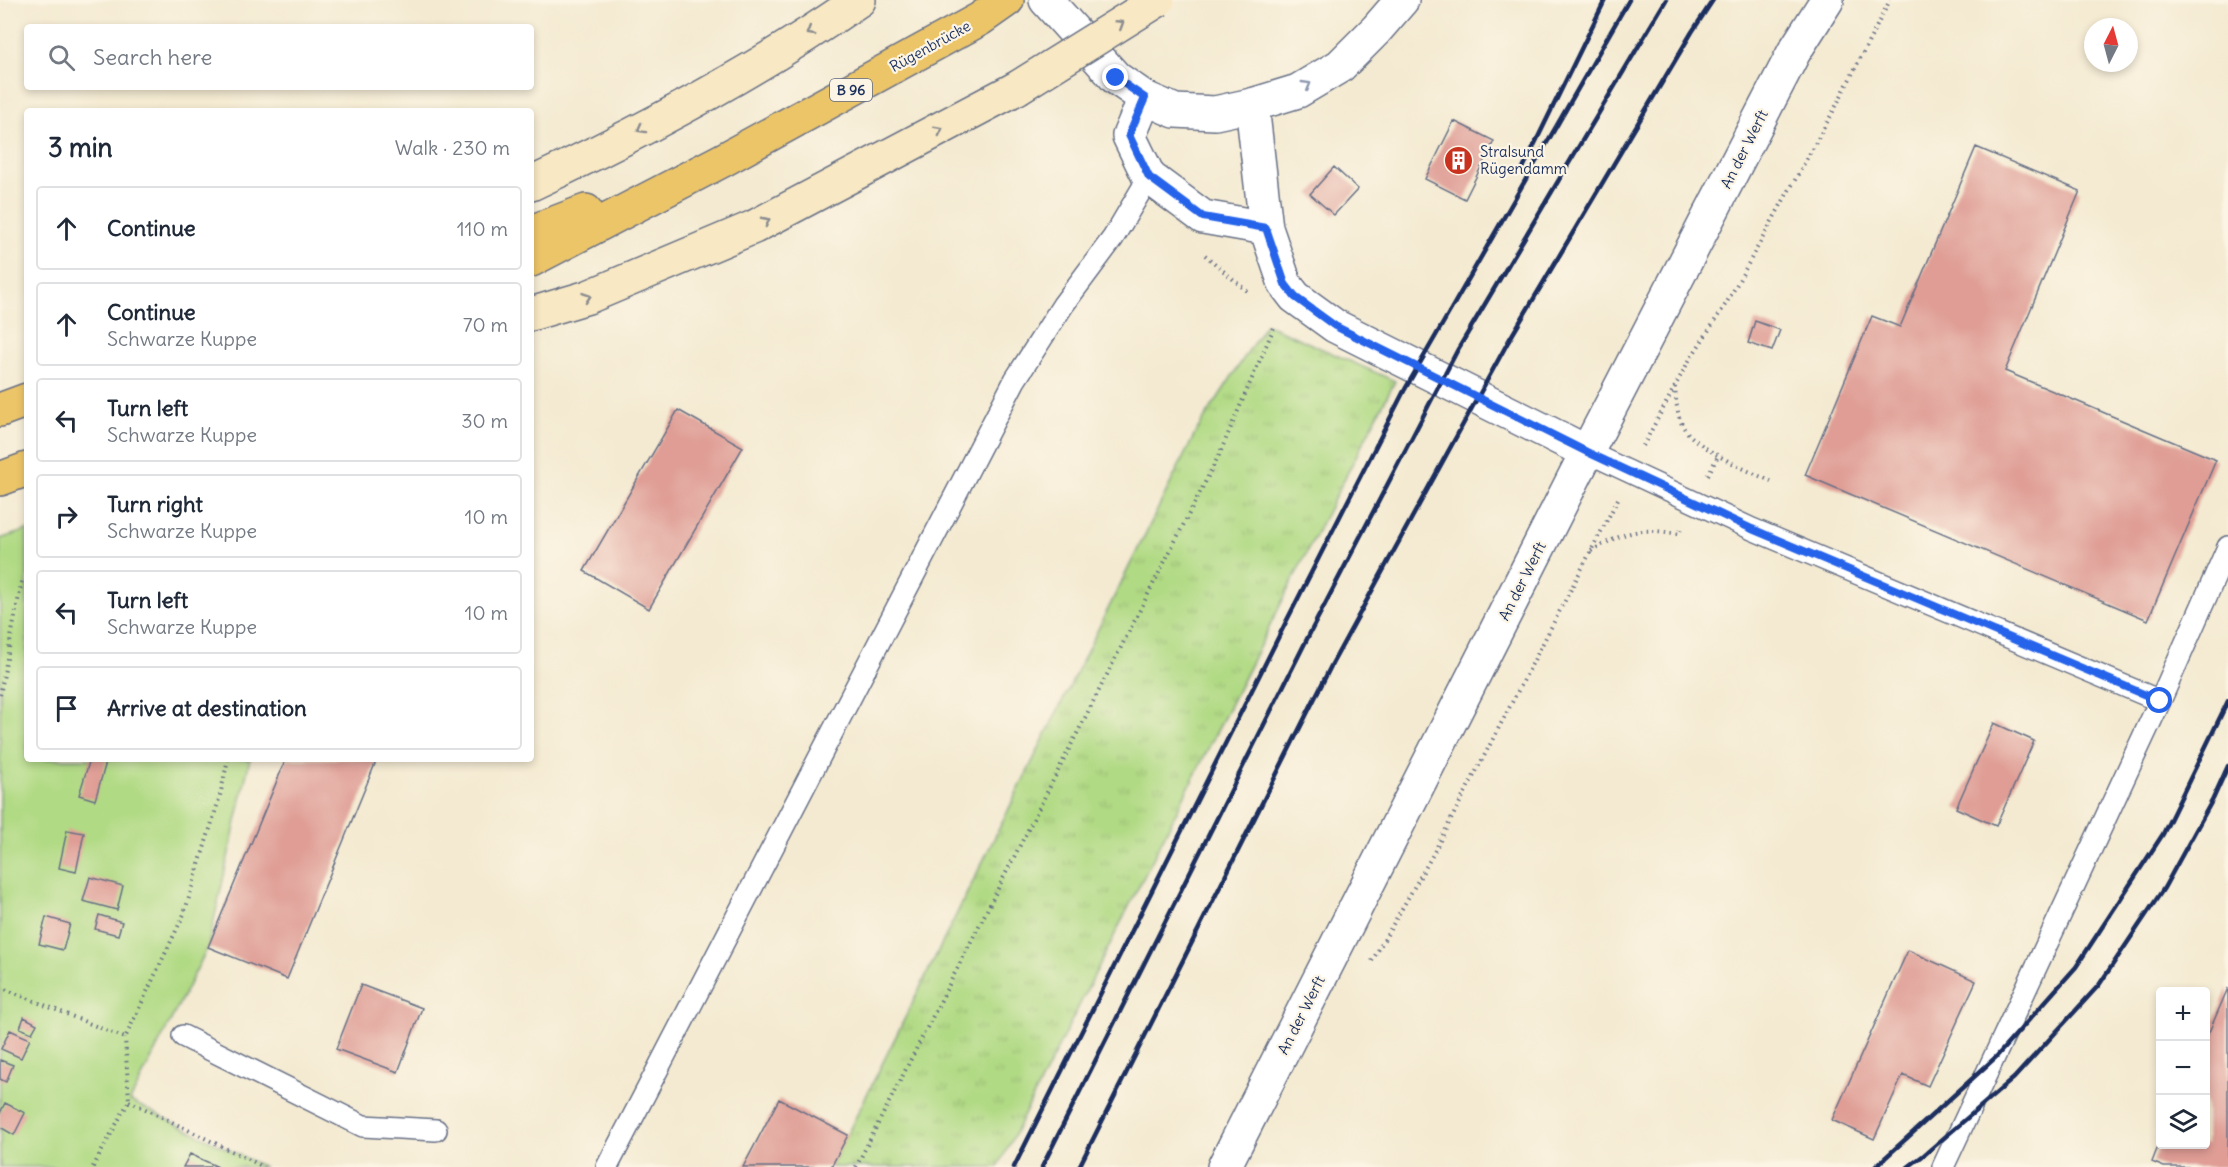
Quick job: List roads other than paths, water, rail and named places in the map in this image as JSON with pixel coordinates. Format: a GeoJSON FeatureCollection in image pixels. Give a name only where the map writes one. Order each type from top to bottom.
{"type":"FeatureCollection","features":[{"type":"Feature","properties":{"kind":"highway","name":"Rügenbrücke"},"geometry":{"type":"LineString","coordinates":[[723,160],[980,19],[1007,0]]}},
{"type":"Feature","properties":{"kind":"highway","name":"B 96"},"geometry":{"type":"LineString","coordinates":[[534,231],[723,160]]}},
{"type":"Feature","properties":{"kind":"highway","name":"B 96"},"geometry":{"type":"LineString","coordinates":[[534,258],[723,160]]}},
{"type":"Feature","properties":{"kind":"highway"},"geometry":{"type":"LineString","coordinates":[[0,410],[24,401]]}},
{"type":"Feature","properties":{"kind":"highway"},"geometry":{"type":"LineString","coordinates":[[0,479],[24,471]]}},
{"type":"Feature","properties":{"kind":"main road"},"geometry":{"type":"LineString","coordinates":[[534,183],[608,148],[722,84],[860,0]]}},
{"type":"Feature","properties":{"kind":"main road"},"geometry":{"type":"LineString","coordinates":[[534,313],[588,297],[754,227],[1017,88],[1158,0]]}},
{"type":"Feature","properties":{"kind":"street"},"geometry":{"type":"LineString","coordinates":[[1046,0],[1116,78],[1145,98],[1175,111],[1215,113],[1252,105],[1298,90],[1340,66],[1402,0]]}},
{"type":"Feature","properties":{"kind":"street","name":"An der Werft"},"geometry":{"type":"LineString","coordinates":[[1224,1167],[1587,452],[1794,52],[1827,0]]}},
{"type":"Feature","properties":{"kind":"street"},"geometry":{"type":"LineString","coordinates":[[1145,98],[1129,135],[1149,177],[1203,217],[1266,228]]}},
{"type":"Feature","properties":{"kind":"street"},"geometry":{"type":"LineString","coordinates":[[1252,105],[1266,228],[1285,284],[1289,305],[1587,452]]}},
{"type":"Feature","properties":{"kind":"lane"},"geometry":{"type":"LineString","coordinates":[[608,1167],[1015,380],[1063,305],[1113,238],[1149,177]]}},
{"type":"Feature","properties":{"kind":"lane"},"geometry":{"type":"LineString","coordinates":[[1587,452],[1752,529],[2160,701]]}},
{"type":"Feature","properties":{"kind":"lane"},"geometry":{"type":"LineString","coordinates":[[1943,1167],[2160,701],[2228,547]]}},
{"type":"Feature","properties":{"kind":"lane"},"geometry":{"type":"LineString","coordinates":[[183,1036],[363,1126],[436,1130]]}},
{"type":"Feature","properties":{"kind":"railway"},"geometry":{"type":"LineString","coordinates":[[1523,168],[1605,0]]}},
{"type":"Feature","properties":{"kind":"railway"},"geometry":{"type":"LineString","coordinates":[[1014,1167],[1404,391],[1629,0]]}},
{"type":"Feature","properties":{"kind":"railway"},"geometry":{"type":"LineString","coordinates":[[1042,1167],[1310,633],[1457,351],[1666,0]]}},
{"type":"Feature","properties":{"kind":"railway"},"geometry":{"type":"LineString","coordinates":[[1079,1167],[1332,664],[1508,342],[1713,0]]}},
{"type":"Feature","properties":{"kind":"railway"},"geometry":{"type":"LineString","coordinates":[[1875,1167],[1996,1057],[2076,967],[2163,834],[2228,701]]}},
{"type":"Feature","properties":{"kind":"railway"},"geometry":{"type":"LineString","coordinates":[[1908,1167],[2014,1078],[2099,985],[2164,888],[2213,799],[2228,766]]}},
{"type":"Feature","properties":{"kind":"place","name":"Stralsund Rügendamm"},"geometry":{"type":"Point","coordinates":[1459,160]}}]}
